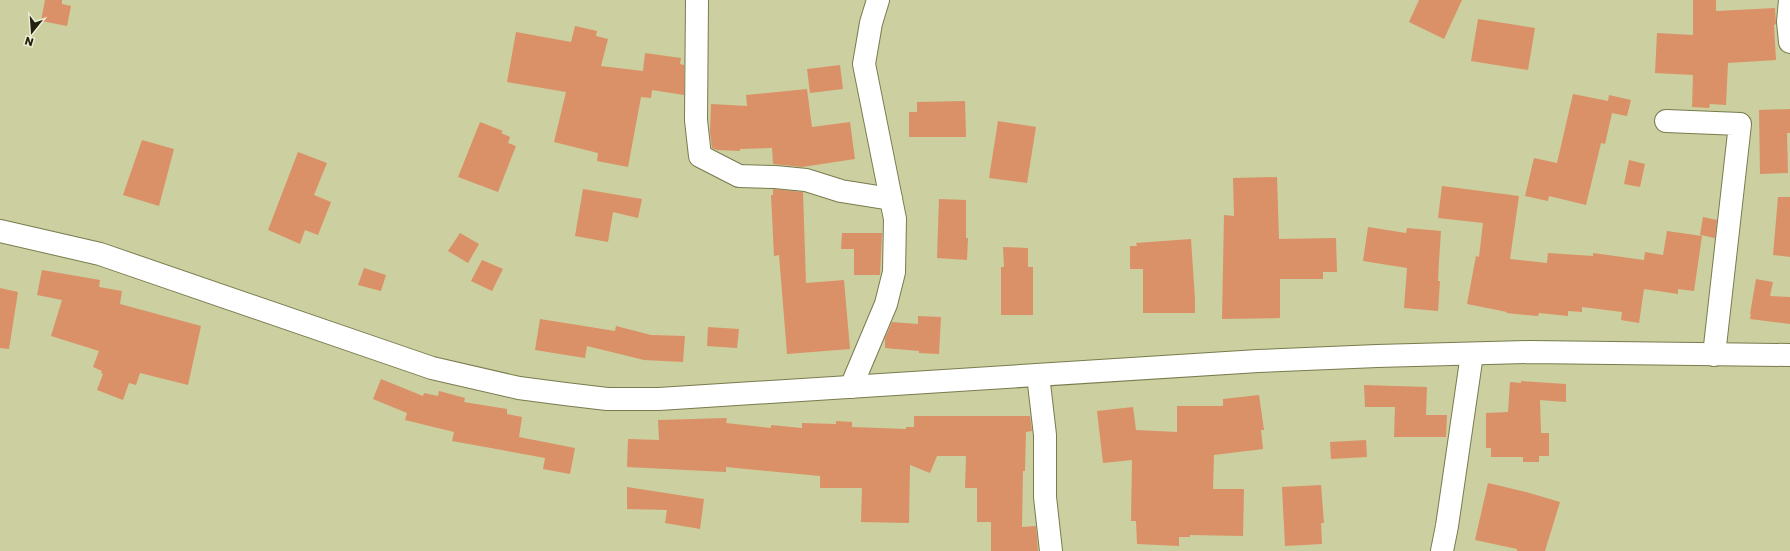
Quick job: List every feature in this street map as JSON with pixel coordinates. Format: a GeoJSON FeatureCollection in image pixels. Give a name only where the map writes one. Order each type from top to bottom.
{"type":"FeatureCollection","features":[{"type":"Feature","properties":{"kind":"main road"},"geometry":{"type":"LineString","coordinates":[[697,0],[696,120],[700,156],[739,176],[806,180],[840,191],[891,199]]}},
{"type":"Feature","properties":{"kind":"main road"},"geometry":{"type":"LineString","coordinates":[[851,387],[886,304],[894,272],[895,219],[864,64],[871,22],[878,0]]}},
{"type":"Feature","properties":{"kind":"main road"},"geometry":{"type":"LineString","coordinates":[[1790,0],[1788,22],[1790,42]]}},
{"type":"Feature","properties":{"kind":"main road"},"geometry":{"type":"LineString","coordinates":[[1666,121],[1740,124],[1714,355]]}},
{"type":"Feature","properties":{"kind":"main road"},"geometry":{"type":"LineString","coordinates":[[0,231],[100,254],[432,368],[519,388],[607,399],[659,400],[1258,361],[1529,352],[1790,355]]}},
{"type":"Feature","properties":{"kind":"main road"},"geometry":{"type":"LineString","coordinates":[[1442,551],[1472,354]]}},
{"type":"Feature","properties":{"kind":"main road"},"geometry":{"type":"LineString","coordinates":[[1038,375],[1045,435],[1045,497],[1051,551]]}},
{"type":"Feature","properties":{"kind":"building"},"geometry":{"type":"Polygon","coordinates":[[[45,0],[62,0],[62,4],[71,6],[67,26],[41,21],[45,0]]]}},
{"type":"Feature","properties":{"kind":"building"},"geometry":{"type":"Polygon","coordinates":[[[1419,0],[1462,0],[1444,39],[1409,22],[1419,0]]]}},
{"type":"Feature","properties":{"kind":"building"},"geometry":{"type":"Polygon","coordinates":[[[1693,0],[1716,0],[1716,11],[1775,8],[1776,24],[1774,25],[1776,60],[1728,63],[1726,105],[1710,104],[1709,108],[1692,107],[1693,75],[1655,73],[1657,33],[1693,35],[1693,0]]]}},
{"type":"Feature","properties":{"kind":"building"},"geometry":{"type":"Polygon","coordinates":[[[1478,19],[1535,28],[1528,70],[1471,61],[1478,19]]]}},
{"type":"Feature","properties":{"kind":"building"},"geometry":{"type":"Polygon","coordinates":[[[575,26],[597,31],[596,36],[608,39],[601,66],[643,71],[645,53],[681,58],[680,64],[684,65],[684,95],[652,90],[651,98],[641,97],[628,167],[597,161],[598,153],[554,142],[566,92],[507,82],[516,32],[571,42],[575,26]]]}},
{"type":"Feature","properties":{"kind":"building"},"geometry":{"type":"Polygon","coordinates":[[[840,65],[843,89],[810,93],[807,69],[840,65]]]}},
{"type":"Feature","properties":{"kind":"building"},"geometry":{"type":"Polygon","coordinates":[[[807,89],[812,127],[850,122],[855,159],[802,167],[773,164],[772,148],[740,149],[740,151],[717,150],[712,148],[710,132],[711,104],[747,106],[746,95],[807,89]]]}},
{"type":"Feature","properties":{"kind":"building"},"geometry":{"type":"Polygon","coordinates":[[[1573,94],[1608,101],[1609,95],[1631,100],[1627,116],[1612,113],[1605,144],[1601,143],[1586,205],[1549,196],[1548,201],[1525,196],[1534,158],[1557,163],[1573,94]]]}},
{"type":"Feature","properties":{"kind":"building"},"geometry":{"type":"Polygon","coordinates":[[[965,101],[966,137],[909,137],[909,112],[917,112],[917,102],[965,101]]]}},
{"type":"Feature","properties":{"kind":"building"},"geometry":{"type":"Polygon","coordinates":[[[1790,109],[1790,133],[1787,133],[1788,173],[1760,174],[1759,110],[1790,109]]]}},
{"type":"Feature","properties":{"kind":"building"},"geometry":{"type":"Polygon","coordinates":[[[998,121],[1036,127],[1027,183],[989,178],[998,121]]]}},
{"type":"Feature","properties":{"kind":"building"},"geometry":{"type":"Polygon","coordinates":[[[480,122],[503,131],[501,133],[510,137],[508,143],[516,146],[498,192],[458,177],[480,122]]]}},
{"type":"Feature","properties":{"kind":"building"},"geometry":{"type":"Polygon","coordinates":[[[142,140],[174,149],[159,206],[123,195],[142,140]]]}},
{"type":"Feature","properties":{"kind":"building"},"geometry":{"type":"Polygon","coordinates":[[[298,152],[327,163],[314,195],[331,202],[318,235],[305,230],[300,244],[268,230],[298,152]]]}},
{"type":"Feature","properties":{"kind":"building"},"geometry":{"type":"Polygon","coordinates":[[[1629,160],[1645,164],[1640,187],[1624,184],[1629,160]]]}},
{"type":"Feature","properties":{"kind":"building"},"geometry":{"type":"Polygon","coordinates":[[[1277,177],[1279,239],[1336,238],[1337,272],[1323,272],[1323,279],[1280,279],[1280,318],[1222,319],[1224,215],[1234,216],[1233,178],[1277,177]]]}},
{"type":"Feature","properties":{"kind":"building"},"geometry":{"type":"Polygon","coordinates":[[[1442,186],[1519,196],[1510,259],[1547,263],[1548,253],[1593,256],[1593,253],[1644,260],[1645,252],[1663,255],[1667,231],[1702,236],[1694,291],[1678,289],[1678,294],[1644,289],[1639,323],[1621,320],[1622,312],[1582,307],[1582,312],[1568,311],[1568,316],[1539,313],[1538,316],[1506,313],[1507,312],[1467,304],[1476,256],[1479,257],[1483,223],[1438,218],[1442,186]]]}},
{"type":"Feature","properties":{"kind":"building"},"geometry":{"type":"Polygon","coordinates":[[[583,189],[642,199],[638,218],[613,212],[608,242],[575,236],[583,189]]]}},
{"type":"Feature","properties":{"kind":"building"},"geometry":{"type":"Polygon","coordinates":[[[773,189],[803,192],[806,283],[844,280],[850,349],[787,354],[779,255],[774,256],[771,195],[773,195],[773,189]]]}},
{"type":"Feature","properties":{"kind":"building"},"geometry":{"type":"Polygon","coordinates":[[[1778,197],[1790,197],[1790,257],[1773,255],[1778,197]]]}},
{"type":"Feature","properties":{"kind":"building"},"geometry":{"type":"Polygon","coordinates":[[[939,199],[966,200],[966,238],[968,238],[967,260],[937,258],[939,199]]]}},
{"type":"Feature","properties":{"kind":"building"},"geometry":{"type":"Polygon","coordinates":[[[1703,217],[1717,220],[1715,238],[1700,235],[1703,217]]]}},
{"type":"Feature","properties":{"kind":"building"},"geometry":{"type":"Polygon","coordinates":[[[1368,227],[1406,233],[1407,228],[1441,231],[1438,311],[1404,308],[1407,268],[1363,261],[1368,227]]]}},
{"type":"Feature","properties":{"kind":"building"},"geometry":{"type":"Polygon","coordinates":[[[460,233],[479,244],[468,263],[448,251],[460,233]]]}},
{"type":"Feature","properties":{"kind":"building"},"geometry":{"type":"Polygon","coordinates":[[[842,233],[882,233],[880,275],[854,275],[854,249],[841,249],[842,233]]]}},
{"type":"Feature","properties":{"kind":"building"},"geometry":{"type":"Polygon","coordinates":[[[1191,239],[1195,313],[1143,313],[1143,269],[1130,269],[1130,246],[1137,246],[1136,243],[1191,239]]]}},
{"type":"Feature","properties":{"kind":"building"},"geometry":{"type":"Polygon","coordinates":[[[1003,247],[1028,248],[1028,267],[1033,267],[1033,315],[1001,315],[1001,267],[1004,267],[1003,247]]]}},
{"type":"Feature","properties":{"kind":"building"},"geometry":{"type":"Polygon","coordinates":[[[482,260],[503,269],[492,291],[471,281],[482,260]]]}},
{"type":"Feature","properties":{"kind":"building"},"geometry":{"type":"Polygon","coordinates":[[[364,268],[386,275],[381,291],[358,285],[364,268]]]}},
{"type":"Feature","properties":{"kind":"building"},"geometry":{"type":"Polygon","coordinates":[[[42,270],[100,280],[99,287],[122,291],[120,304],[201,326],[188,385],[140,373],[136,385],[129,383],[123,400],[97,390],[103,374],[101,373],[102,371],[93,367],[99,351],[51,336],[62,300],[37,295],[42,270]]]}},
{"type":"Feature","properties":{"kind":"building"},"geometry":{"type":"Polygon","coordinates":[[[1756,279],[1773,282],[1770,296],[1790,297],[1790,324],[1750,319],[1756,279]]]}},
{"type":"Feature","properties":{"kind":"building"},"geometry":{"type":"Polygon","coordinates":[[[0,288],[18,292],[9,349],[0,348],[0,288]]]}},
{"type":"Feature","properties":{"kind":"building"},"geometry":{"type":"Polygon","coordinates":[[[918,316],[941,317],[939,354],[919,353],[919,351],[885,348],[885,338],[892,322],[918,324],[918,316]]]}},
{"type":"Feature","properties":{"kind":"building"},"geometry":{"type":"Polygon","coordinates":[[[540,319],[615,331],[616,326],[651,335],[685,336],[683,362],[644,360],[587,346],[585,358],[535,350],[540,319]]]}},
{"type":"Feature","properties":{"kind":"building"},"geometry":{"type":"Polygon","coordinates":[[[708,327],[739,329],[737,348],[707,346],[708,327]]]}},
{"type":"Feature","properties":{"kind":"building"},"geometry":{"type":"Polygon","coordinates":[[[381,379],[423,396],[424,393],[438,396],[439,391],[465,398],[464,402],[507,409],[507,414],[522,417],[519,437],[575,448],[570,474],[543,469],[545,458],[452,441],[454,432],[405,420],[407,413],[373,399],[381,379]]]}},
{"type":"Feature","properties":{"kind":"building"},"geometry":{"type":"Polygon","coordinates":[[[1521,381],[1566,384],[1566,402],[1540,400],[1541,433],[1549,433],[1549,456],[1539,456],[1539,462],[1523,462],[1523,457],[1491,457],[1491,448],[1486,448],[1486,413],[1508,412],[1510,382],[1521,383],[1521,381]]]}},
{"type":"Feature","properties":{"kind":"building"},"geometry":{"type":"Polygon","coordinates":[[[1364,385],[1427,387],[1426,415],[1447,415],[1446,437],[1394,437],[1395,407],[1365,407],[1364,385]]]}},
{"type":"Feature","properties":{"kind":"building"},"geometry":{"type":"Polygon","coordinates":[[[1259,395],[1264,430],[1261,430],[1263,449],[1214,455],[1213,489],[1244,489],[1243,536],[1190,535],[1190,537],[1179,537],[1179,546],[1137,544],[1136,521],[1131,521],[1132,460],[1103,463],[1097,411],[1133,407],[1136,430],[1177,432],[1177,406],[1223,406],[1223,399],[1259,395]]]}},
{"type":"Feature","properties":{"kind":"building"},"geometry":{"type":"Polygon","coordinates":[[[914,416],[1030,416],[1032,431],[1026,432],[1025,471],[1023,471],[1022,527],[1036,526],[1038,551],[991,551],[991,522],[977,522],[977,488],[965,488],[966,456],[937,456],[930,473],[910,465],[909,523],[861,522],[862,488],[820,488],[820,476],[726,467],[726,472],[627,467],[628,439],[659,440],[658,420],[727,418],[726,423],[771,428],[771,425],[802,428],[802,423],[836,424],[836,421],[852,422],[852,427],[906,429],[906,427],[914,427],[914,416]]]}},
{"type":"Feature","properties":{"kind":"building"},"geometry":{"type":"Polygon","coordinates":[[[1366,440],[1367,457],[1331,459],[1330,442],[1366,440]]]}},
{"type":"Feature","properties":{"kind":"building"},"geometry":{"type":"Polygon","coordinates":[[[1488,483],[1560,502],[1545,551],[1517,551],[1517,549],[1475,540],[1488,483]]]}},
{"type":"Feature","properties":{"kind":"building"},"geometry":{"type":"Polygon","coordinates":[[[1321,485],[1324,523],[1321,523],[1322,544],[1285,546],[1282,487],[1321,485]]]}},
{"type":"Feature","properties":{"kind":"building"},"geometry":{"type":"Polygon","coordinates":[[[627,487],[704,499],[700,529],[665,523],[667,510],[627,509],[627,487]]]}}]}
